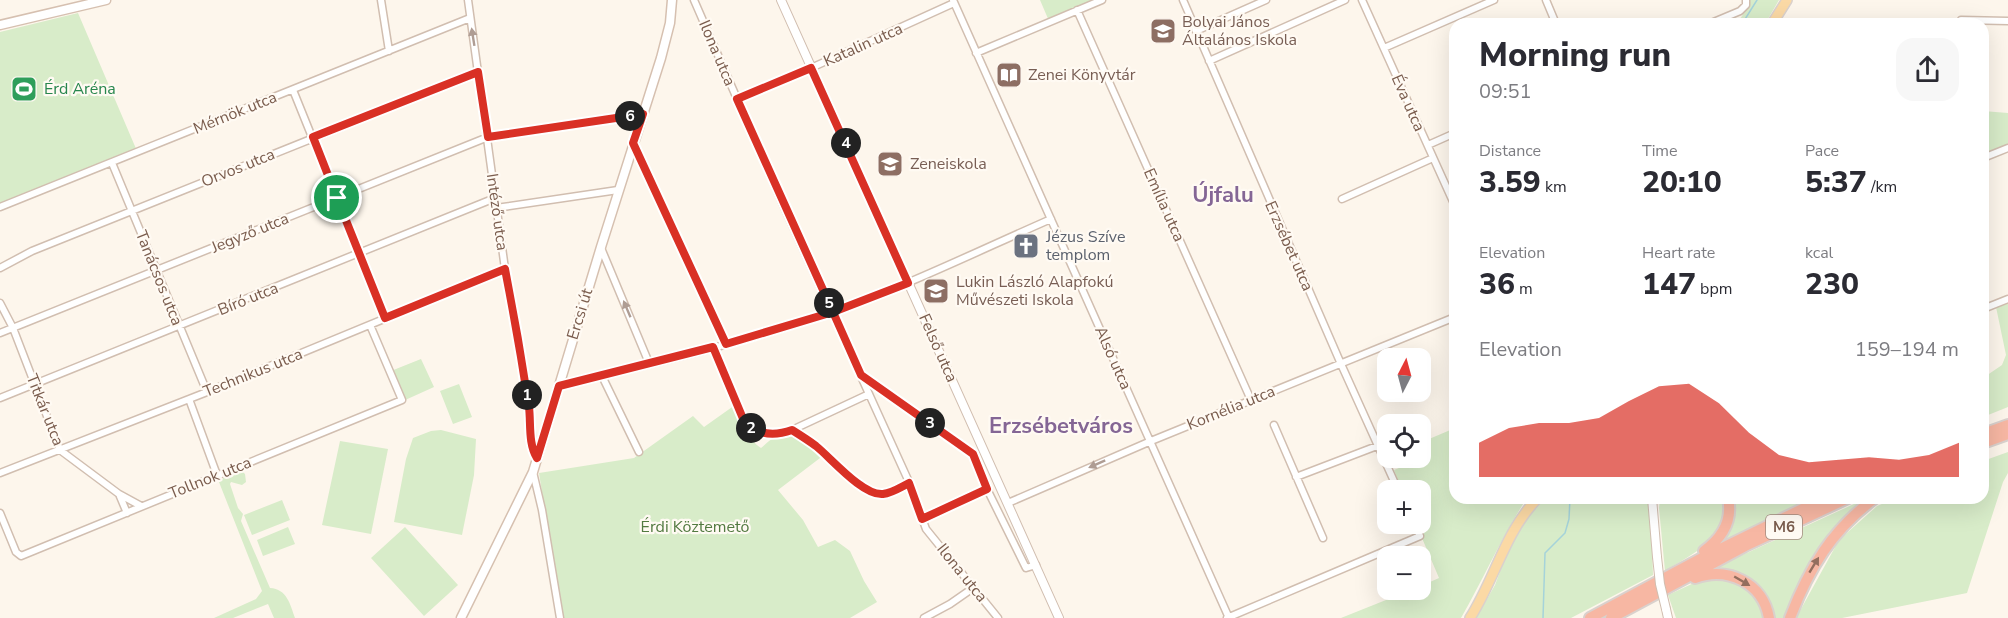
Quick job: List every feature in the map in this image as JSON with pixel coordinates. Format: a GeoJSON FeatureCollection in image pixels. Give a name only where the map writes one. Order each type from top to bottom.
{"type":"FeatureCollection","features":[{"type":"Feature","properties":{"kind":"highway"},"geometry":{"type":"LineString","coordinates":[[1989,432],[2008,425]]}},
{"type":"Feature","properties":{"kind":"highway"},"geometry":{"type":"LineString","coordinates":[[1989,441],[2008,434]]}},
{"type":"Feature","properties":{"kind":"highway"},"geometry":{"type":"LineString","coordinates":[[1667,582],[1721,536],[1729,516],[1728,504]]}},
{"type":"Feature","properties":{"kind":"highway","name":"M6"},"geometry":{"type":"LineString","coordinates":[[1611,618],[1667,582],[1752,533],[1813,504]]}},
{"type":"Feature","properties":{"kind":"highway","name":"M6"},"geometry":{"type":"LineString","coordinates":[[1590,618],[1835,504]]}},
{"type":"Feature","properties":{"kind":"highway"},"geometry":{"type":"LineString","coordinates":[[1790,618],[1807,576],[1822,552],[1850,519],[1868,504]]}},
{"type":"Feature","properties":{"kind":"highway"},"geometry":{"type":"LineString","coordinates":[[1667,582],[1683,584],[1707,574],[1737,577],[1749,584],[1760,596],[1769,618]]}},
{"type":"Feature","properties":{"kind":"main road"},"geometry":{"type":"LineString","coordinates":[[0,25],[106,0]]}},
{"type":"Feature","properties":{"kind":"main road","name":"Ercsi út"},"geometry":{"type":"LineString","coordinates":[[461,618],[533,472],[618,190],[661,58],[670,23],[672,0]]}},
{"type":"Feature","properties":{"kind":"main road"},"geometry":{"type":"LineString","coordinates":[[1776,18],[1787,0]]}},
{"type":"Feature","properties":{"kind":"main road"},"geometry":{"type":"LineString","coordinates":[[1470,618],[1489,583],[1512,531],[1533,504]]}},
{"type":"Feature","properties":{"kind":"street"},"geometry":{"type":"LineString","coordinates":[[381,0],[389,51]]}},
{"type":"Feature","properties":{"kind":"street","name":"Intéző utca"},"geometry":{"type":"LineString","coordinates":[[468,0],[505,269],[521,353],[533,446],[537,458]]}},
{"type":"Feature","properties":{"kind":"street","name":"Ilona utca"},"geometry":{"type":"LineString","coordinates":[[694,0],[909,483],[926,529],[998,618]]}},
{"type":"Feature","properties":{"kind":"street","name":"Felső utca"},"geometry":{"type":"LineString","coordinates":[[781,0],[1059,618]]}},
{"type":"Feature","properties":{"kind":"street"},"geometry":{"type":"LineString","coordinates":[[976,53],[1102,0]]}},
{"type":"Feature","properties":{"kind":"street","name":"Erzsébet utca"},"geometry":{"type":"LineString","coordinates":[[1183,0],[1377,446]]}},
{"type":"Feature","properties":{"kind":"street"},"geometry":{"type":"LineString","coordinates":[[1196,31],[1266,0]]}},
{"type":"Feature","properties":{"kind":"street"},"geometry":{"type":"LineString","coordinates":[[1209,61],[1345,0]]}},
{"type":"Feature","properties":{"kind":"street","name":"Éva utca"},"geometry":{"type":"LineString","coordinates":[[1362,0],[1449,193]]}},
{"type":"Feature","properties":{"kind":"street"},"geometry":{"type":"LineString","coordinates":[[1453,18],[1494,0]]}},
{"type":"Feature","properties":{"kind":"street"},"geometry":{"type":"LineString","coordinates":[[1545,0],[1553,18]]}},
{"type":"Feature","properties":{"kind":"street"},"geometry":{"type":"LineString","coordinates":[[1723,18],[1740,11],[1746,5],[1746,0]]}},
{"type":"Feature","properties":{"kind":"street","name":"Katalin utca"},"geometry":{"type":"LineString","coordinates":[[737,99],[811,68],[954,1]]}},
{"type":"Feature","properties":{"kind":"street","name":"Alsó utca"},"geometry":{"type":"LineString","coordinates":[[954,1],[1228,618]]}},
{"type":"Feature","properties":{"kind":"street","name":"Emília utca"},"geometry":{"type":"LineString","coordinates":[[1077,10],[1251,400]]}},
{"type":"Feature","properties":{"kind":"street","name":"Mérnök utca"},"geometry":{"type":"LineString","coordinates":[[0,207],[470,18]]}},
{"type":"Feature","properties":{"kind":"street"},"geometry":{"type":"LineString","coordinates":[[1384,48],[1449,20]]}},
{"type":"Feature","properties":{"kind":"street"},"geometry":{"type":"LineString","coordinates":[[1989,21],[2008,21]]}},
{"type":"Feature","properties":{"kind":"street","name":"Orvos utca"},"geometry":{"type":"LineString","coordinates":[[0,268],[32,251],[478,72]]}},
{"type":"Feature","properties":{"kind":"street"},"geometry":{"type":"LineString","coordinates":[[293,90],[385,318]]}},
{"type":"Feature","properties":{"kind":"street","name":"Jegyző utca"},"geometry":{"type":"LineString","coordinates":[[0,333],[488,137],[643,114]]}},
{"type":"Feature","properties":{"kind":"street"},"geometry":{"type":"LineString","coordinates":[[1428,145],[1449,136]]}},
{"type":"Feature","properties":{"kind":"street"},"geometry":{"type":"LineString","coordinates":[[633,143],[726,344]]}},
{"type":"Feature","properties":{"kind":"street"},"geometry":{"type":"LineString","coordinates":[[1989,156],[2008,148]]}},
{"type":"Feature","properties":{"kind":"street"},"geometry":{"type":"LineString","coordinates":[[1342,199],[1433,159]]}},
{"type":"Feature","properties":{"kind":"street","name":"Tanácsos utca"},"geometry":{"type":"LineString","coordinates":[[112,163],[207,392]]}},
{"type":"Feature","properties":{"kind":"street"},"geometry":{"type":"LineString","coordinates":[[496,208],[618,190]]}},
{"type":"Feature","properties":{"kind":"street","name":"Bíró utca"},"geometry":{"type":"LineString","coordinates":[[0,398],[495,198]]}},
{"type":"Feature","properties":{"kind":"street"},"geometry":{"type":"LineString","coordinates":[[559,386],[726,344],[833,312],[908,283],[1051,219]]}},
{"type":"Feature","properties":{"kind":"street"},"geometry":{"type":"LineString","coordinates":[[601,247],[649,363]]}},
{"type":"Feature","properties":{"kind":"street","name":"Technikus utca"},"geometry":{"type":"LineString","coordinates":[[0,473],[207,392],[505,269]]}},
{"type":"Feature","properties":{"kind":"street"},"geometry":{"type":"LineString","coordinates":[[1989,307],[2008,299]]}},
{"type":"Feature","properties":{"kind":"street","name":"Titkár utca"},"geometry":{"type":"LineString","coordinates":[[0,303],[13,328],[60,450],[119,494],[141,506]]}},
{"type":"Feature","properties":{"kind":"street","name":"Kornélia utca"},"geometry":{"type":"LineString","coordinates":[[1008,504],[1151,441],[1449,319]]}},
{"type":"Feature","properties":{"kind":"street","name":"Tollnok utca"},"geometry":{"type":"LineString","coordinates":[[0,513],[19,556],[402,400],[370,325]]}},
{"type":"Feature","properties":{"kind":"street"},"geometry":{"type":"LineString","coordinates":[[713,347],[744,421],[750,427],[763,433],[774,435],[792,430],[869,394]]}},
{"type":"Feature","properties":{"kind":"street","name":"Felső utca"},"geometry":{"type":"LineString","coordinates":[[861,375],[973,454],[987,489],[1026,568],[1036,565]]}},
{"type":"Feature","properties":{"kind":"street"},"geometry":{"type":"LineString","coordinates":[[602,376],[639,452]]}},
{"type":"Feature","properties":{"kind":"street"},"geometry":{"type":"LineString","coordinates":[[189,399],[217,475]]}},
{"type":"Feature","properties":{"kind":"street"},"geometry":{"type":"LineString","coordinates":[[1274,425],[1323,538]]}},
{"type":"Feature","properties":{"kind":"street"},"geometry":{"type":"LineString","coordinates":[[792,430],[812,443],[849,476],[873,493],[891,492],[909,483]]}},
{"type":"Feature","properties":{"kind":"street"},"geometry":{"type":"LineString","coordinates":[[1296,477],[1377,446]]}},
{"type":"Feature","properties":{"kind":"street"},"geometry":{"type":"LineString","coordinates":[[533,472],[544,520],[560,618]]}},
{"type":"Feature","properties":{"kind":"street"},"geometry":{"type":"LineString","coordinates":[[922,519],[987,489]]}},
{"type":"Feature","properties":{"kind":"street"},"geometry":{"type":"LineString","coordinates":[[119,494],[127,513]]}},
{"type":"Feature","properties":{"kind":"street"},"geometry":{"type":"LineString","coordinates":[[1654,504],[1660,584],[1668,618]]}},
{"type":"Feature","properties":{"kind":"street"},"geometry":{"type":"LineString","coordinates":[[1228,618],[1420,537],[1419,534]]}},
{"type":"Feature","properties":{"kind":"street"},"geometry":{"type":"LineString","coordinates":[[924,618],[973,588]]}},
{"type":"Feature","properties":{"kind":"green space"},"geometry":{"type":"Polygon","coordinates":[[[1040,0],[1102,0],[1049,21],[1040,0]]]}},
{"type":"Feature","properties":{"kind":"green space"},"geometry":{"type":"Polygon","coordinates":[[[1748,0],[1779,0],[1768,18],[1741,18],[1747,8],[1748,0]]]}},
{"type":"Feature","properties":{"kind":"green space"},"geometry":{"type":"Polygon","coordinates":[[[78,13],[137,151],[0,206],[0,32],[78,13]]]}},
{"type":"Feature","properties":{"kind":"green space"},"geometry":{"type":"Polygon","coordinates":[[[1989,111],[2008,113],[2008,144],[1989,152],[1989,111]]]}},
{"type":"Feature","properties":{"kind":"green space"},"geometry":{"type":"Polygon","coordinates":[[[2008,302],[2008,407],[1989,415],[1989,374],[2002,365],[2006,355],[1996,307],[2008,302]]]}},
{"type":"Feature","properties":{"kind":"green space"},"geometry":{"type":"Polygon","coordinates":[[[421,359],[434,387],[403,401],[391,371],[421,359]]]}},
{"type":"Feature","properties":{"kind":"green space"},"geometry":{"type":"Polygon","coordinates":[[[459,384],[472,417],[453,424],[440,391],[459,384]]]}},
{"type":"Feature","properties":{"kind":"green space","name":"Érdi Köztemető"},"geometry":{"type":"Polygon","coordinates":[[[735,405],[749,434],[761,448],[772,439],[785,434],[800,438],[824,455],[778,490],[803,520],[818,547],[835,540],[850,551],[877,602],[850,618],[562,618],[539,473],[634,458],[693,416],[704,427],[735,405]]]}},
{"type":"Feature","properties":{"kind":"green space"},"geometry":{"type":"Polygon","coordinates":[[[441,430],[476,439],[474,475],[462,535],[394,522],[406,459],[413,438],[441,430]]]}},
{"type":"Feature","properties":{"kind":"green space"},"geometry":{"type":"Polygon","coordinates":[[[1449,431],[1449,504],[1523,504],[1461,618],[1341,618],[1386,600],[1431,600],[1431,582],[1439,578],[1431,559],[1431,546],[1425,546],[1420,534],[1431,534],[1431,480],[1398,480],[1394,470],[1431,468],[1431,438],[1449,431]]]}},
{"type":"Feature","properties":{"kind":"green space"},"geometry":{"type":"Polygon","coordinates":[[[340,441],[388,449],[371,534],[322,525],[340,441]]]}},
{"type":"Feature","properties":{"kind":"green space"},"geometry":{"type":"Polygon","coordinates":[[[2008,452],[2008,473],[2003,482],[1967,593],[1842,618],[1796,618],[1839,540],[1877,506],[1882,504],[1989,504],[1989,459],[2008,452]]]}},
{"type":"Feature","properties":{"kind":"green space"},"geometry":{"type":"Polygon","coordinates":[[[239,468],[245,474],[246,482],[242,485],[231,482],[230,484],[238,508],[243,514],[241,521],[270,588],[284,594],[295,618],[274,618],[268,604],[233,618],[214,618],[256,599],[262,591],[217,477],[239,468]]]}},
{"type":"Feature","properties":{"kind":"green space"},"geometry":{"type":"Polygon","coordinates":[[[282,500],[290,520],[252,535],[244,515],[282,500]]]}},
{"type":"Feature","properties":{"kind":"green space"},"geometry":{"type":"Polygon","coordinates":[[[1540,504],[1649,504],[1653,575],[1571,618],[1476,618],[1495,585],[1505,558],[1526,519],[1540,504]]]}},
{"type":"Feature","properties":{"kind":"green space"},"geometry":{"type":"Polygon","coordinates":[[[1659,504],[1724,504],[1725,515],[1721,526],[1708,542],[1665,571],[1659,504]]]}},
{"type":"Feature","properties":{"kind":"green space"},"geometry":{"type":"Polygon","coordinates":[[[1733,504],[1799,504],[1722,542],[1733,514],[1733,504]]]}},
{"type":"Feature","properties":{"kind":"green space"},"geometry":{"type":"Polygon","coordinates":[[[1854,504],[1860,504],[1839,524],[1817,552],[1785,618],[1774,618],[1773,611],[1763,592],[1746,576],[1714,568],[1854,504]]]}},
{"type":"Feature","properties":{"kind":"green space"},"geometry":{"type":"Polygon","coordinates":[[[288,527],[295,544],[263,556],[257,540],[288,527]]]}},
{"type":"Feature","properties":{"kind":"green space"},"geometry":{"type":"Polygon","coordinates":[[[405,527],[458,585],[424,616],[371,558],[405,527]]]}},
{"type":"Feature","properties":{"kind":"green space"},"geometry":{"type":"Polygon","coordinates":[[[1719,577],[1742,586],[1753,594],[1763,618],[1676,618],[1668,595],[1696,582],[1719,577]]]}},
{"type":"Feature","properties":{"kind":"waterway"},"geometry":{"type":"LineString","coordinates":[[1746,18],[1757,0]]}},
{"type":"Feature","properties":{"kind":"waterway"},"geometry":{"type":"LineString","coordinates":[[1543,618],[1545,553],[1565,533],[1570,504]]}},
{"type":"Feature","properties":{"kind":"place","name":"Bolyai János Általános Iskola"},"geometry":{"type":"Point","coordinates":[1163,31]}},
{"type":"Feature","properties":{"kind":"place","name":"Zenei Könyvtár"},"geometry":{"type":"Point","coordinates":[1009,75]}},
{"type":"Feature","properties":{"kind":"place","name":"Érd Aréna"},"geometry":{"type":"Point","coordinates":[24,89]}},
{"type":"Feature","properties":{"kind":"place","name":"Zeneiskola"},"geometry":{"type":"Point","coordinates":[890,164]}},
{"type":"Feature","properties":{"kind":"place","name":"Jézus Szíve templom"},"geometry":{"type":"Point","coordinates":[1026,246]}},
{"type":"Feature","properties":{"kind":"place","name":"Lukin László Alapfokú Művészeti Iskola"},"geometry":{"type":"Point","coordinates":[936,291]}},
{"type":"Feature","properties":{"kind":"district","name":"Újfalu"},"geometry":{"type":"Point","coordinates":[1223,195]}},
{"type":"Feature","properties":{"kind":"district","name":"Erzsébetváros"},"geometry":{"type":"Point","coordinates":[1061,426]}},
{"type":"Feature","properties":{"kind":"route"},"geometry":{"type":"LineString","coordinates":[[337,198],[313,137],[478,72],[488,137],[643,114],[633,143],[726,344],[833,312],[737,99],[811,68],[908,283],[833,312],[861,375],[973,454],[987,489],[922,519],[909,483],[891,492],[873,493],[849,476],[812,443],[792,430],[774,435],[750,427],[744,421],[713,347],[559,386],[537,458],[533,450],[530,411],[505,269],[385,318],[337,198]]}}]}
